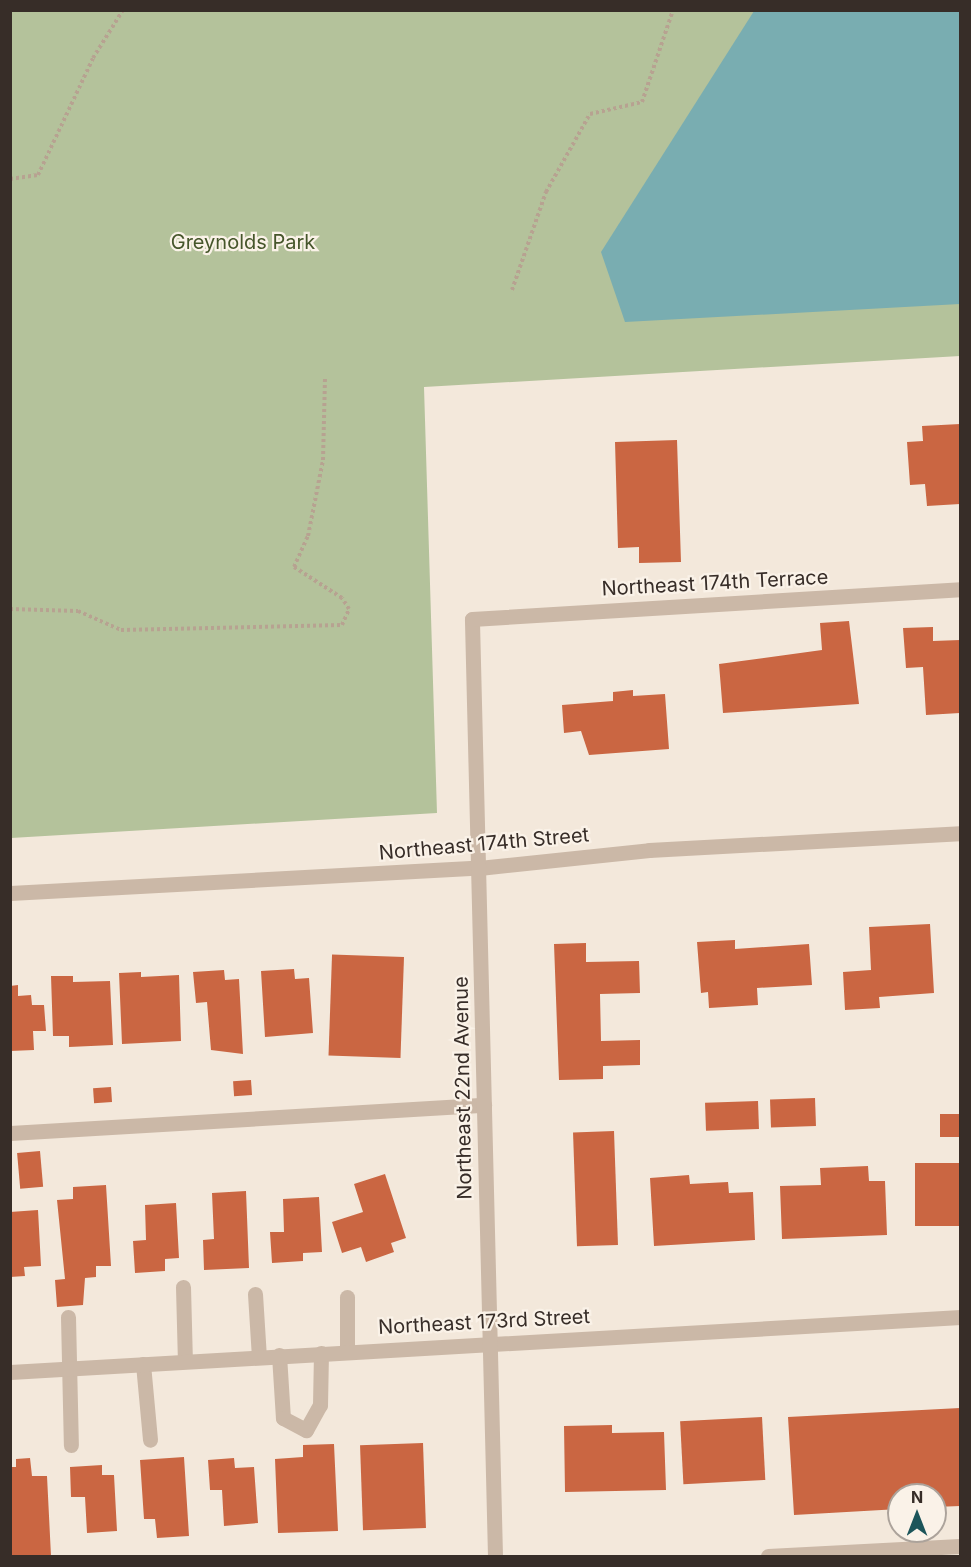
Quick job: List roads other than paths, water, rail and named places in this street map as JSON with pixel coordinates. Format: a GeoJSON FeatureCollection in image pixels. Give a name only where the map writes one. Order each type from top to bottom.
{"type":"FeatureCollection","features":[{"type":"Feature","properties":{"kind":"street","name":"Northeast 174th Terrace"},"geometry":{"type":"LineString","coordinates":[[472,619],[960,589]]}},
{"type":"Feature","properties":{"kind":"street","name":"Northeast 22nd Avenue"},"geometry":{"type":"LineString","coordinates":[[472,619],[495,1557]]}},
{"type":"Feature","properties":{"kind":"street","name":"Northeast 174th Street"},"geometry":{"type":"LineString","coordinates":[[10,893],[479,868],[649,850],[960,833]]}},
{"type":"Feature","properties":{"kind":"street"},"geometry":{"type":"LineString","coordinates":[[10,1133],[484,1105]]}},
{"type":"Feature","properties":{"kind":"street"},"geometry":{"type":"LineString","coordinates":[[183,1287],[185,1361]]}},
{"type":"Feature","properties":{"kind":"street"},"geometry":{"type":"LineString","coordinates":[[255,1294],[259,1357]]}},
{"type":"Feature","properties":{"kind":"street"},"geometry":{"type":"LineString","coordinates":[[347,1297],[347,1351]]}},
{"type":"Feature","properties":{"kind":"street"},"geometry":{"type":"LineString","coordinates":[[68,1317],[71,1368],[71,1445]]}},
{"type":"Feature","properties":{"kind":"street","name":"Northeast 173rd Street"},"geometry":{"type":"LineString","coordinates":[[10,1372],[489,1342],[960,1317]]}},
{"type":"Feature","properties":{"kind":"street"},"geometry":{"type":"LineString","coordinates":[[279,1355],[283,1418],[306,1430],[320,1405],[321,1353]]}},
{"type":"Feature","properties":{"kind":"street"},"geometry":{"type":"LineString","coordinates":[[143,1364],[150,1440]]}},
{"type":"Feature","properties":{"kind":"street"},"geometry":{"type":"LineString","coordinates":[[768,1557],[960,1546]]}},
{"type":"Feature","properties":{"kind":"water"},"geometry":{"type":"Polygon","coordinates":[[[754,11],[960,11],[960,304],[625,322],[601,252],[754,11]]]}},
{"type":"Feature","properties":{"kind":"park label","name":"Greynolds Park"},"geometry":{"type":"Point","coordinates":[243,242]}}]}
